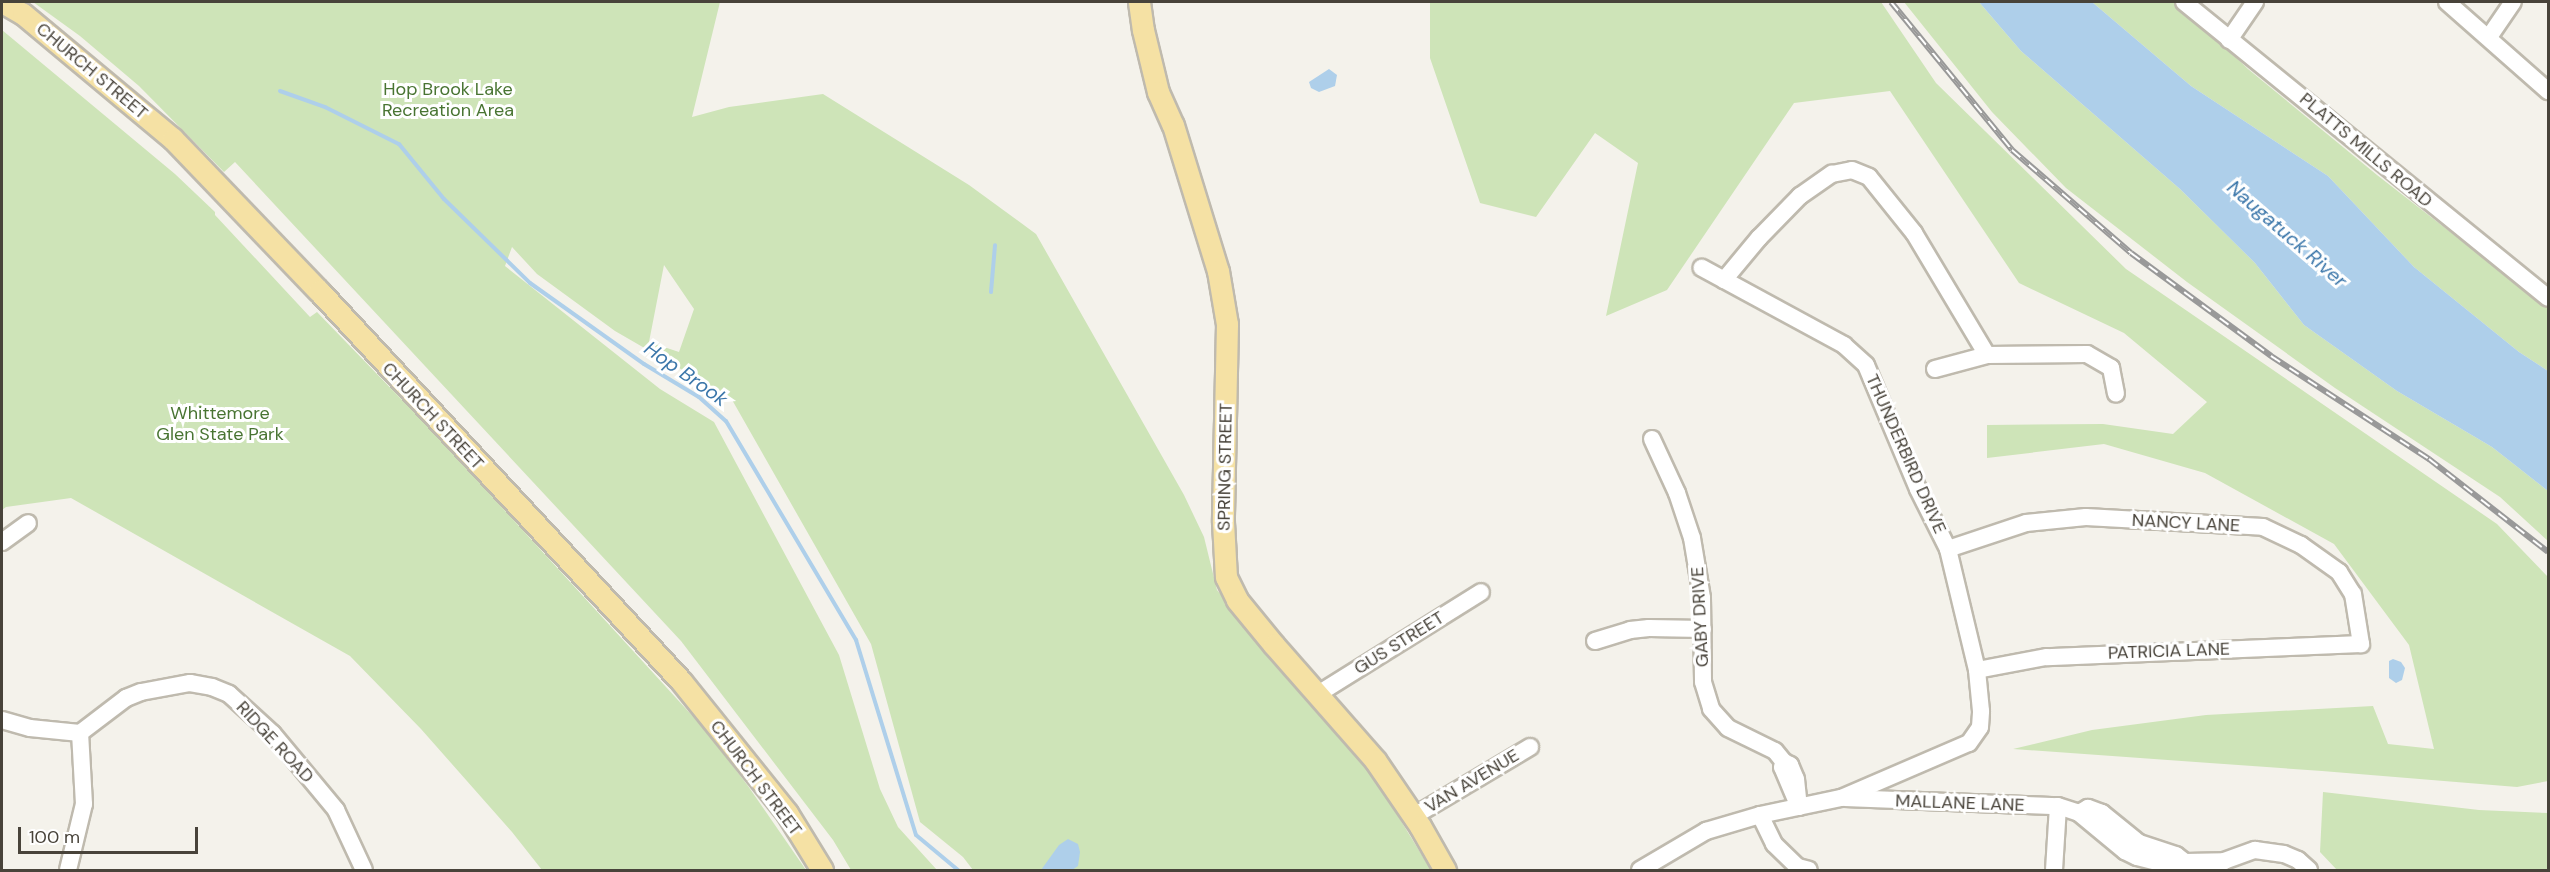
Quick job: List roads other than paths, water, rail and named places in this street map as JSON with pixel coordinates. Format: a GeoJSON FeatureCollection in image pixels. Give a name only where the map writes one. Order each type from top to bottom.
{"type":"FeatureCollection","features":[{"type":"Feature","properties":{"kind":"main road","name":"CHURCH STREET"},"geometry":{"type":"LineString","coordinates":[[2,2],[23,14],[172,139],[319,291],[681,681],[787,813],[822,870]]}},
{"type":"Feature","properties":{"kind":"main road","name":"SPRING STREET"},"geometry":{"type":"LineString","coordinates":[[1139,2],[1149,59],[1158,92],[1173,125],[1218,271],[1227,324],[1223,522],[1226,577],[1238,600],[1375,760],[1414,816],[1445,870]]}},
{"type":"Feature","properties":{"kind":"street","name":"PLATTS MILLS ROAD"},"geometry":{"type":"LineString","coordinates":[[2184,2],[2548,298]]}},
{"type":"Feature","properties":{"kind":"street"},"geometry":{"type":"LineString","coordinates":[[2229,39],[2255,2]]}},
{"type":"Feature","properties":{"kind":"street"},"geometry":{"type":"LineString","coordinates":[[2447,2],[2548,91]]}},
{"type":"Feature","properties":{"kind":"street"},"geometry":{"type":"LineString","coordinates":[[2489,37],[2513,2]]}},
{"type":"Feature","properties":{"kind":"street"},"geometry":{"type":"LineString","coordinates":[[1724,280],[1758,238],[1800,196],[1832,174],[1852,170],[1869,177],[1914,233],[1987,355]]}},
{"type":"Feature","properties":{"kind":"street","name":"THUNDERBIRD DRIVE"},"geometry":{"type":"LineString","coordinates":[[1702,268],[1844,345],[1866,365],[1918,489],[1948,549],[1977,670]]}},
{"type":"Feature","properties":{"kind":"street"},"geometry":{"type":"LineString","coordinates":[[1935,369],[1987,355],[2072,352],[2087,354],[2101,360],[2111,368],[2116,394]]}},
{"type":"Feature","properties":{"kind":"street","name":"GABY DRIVE"},"geometry":{"type":"LineString","coordinates":[[1652,439],[1677,493],[1692,538],[1702,598],[1703,682],[1711,709],[1728,728],[1775,751],[1784,762],[1790,765],[1796,779],[1799,807]]}},
{"type":"Feature","properties":{"kind":"street","name":"NANCY LANE"},"geometry":{"type":"LineString","coordinates":[[1948,549],[2026,523],[2086,517],[2263,527],[2301,545],[2339,572],[2353,594],[2361,644]]}},
{"type":"Feature","properties":{"kind":"street"},"geometry":{"type":"LineString","coordinates":[[2,542],[28,523]]}},
{"type":"Feature","properties":{"kind":"street","name":"GUS STREET"},"geometry":{"type":"LineString","coordinates":[[1318,694],[1481,592]]}},
{"type":"Feature","properties":{"kind":"street"},"geometry":{"type":"LineString","coordinates":[[1595,641],[1630,630],[1703,629]]}},
{"type":"Feature","properties":{"kind":"street","name":"PATRICIA LANE"},"geometry":{"type":"LineString","coordinates":[[1977,670],[2046,657],[2361,644]]}},
{"type":"Feature","properties":{"kind":"street","name":"MALLANE LANE"},"geometry":{"type":"LineString","coordinates":[[1640,870],[1706,831],[1760,815],[1841,798],[1969,743],[1980,728],[1981,711],[1977,670]]}},
{"type":"Feature","properties":{"kind":"street","name":"RIDGE ROAD"},"geometry":{"type":"LineString","coordinates":[[80,733],[126,698],[141,692],[190,683],[212,687],[229,694],[273,734],[336,810],[364,870]]}},
{"type":"Feature","properties":{"kind":"street"},"geometry":{"type":"LineString","coordinates":[[2,720],[30,728],[80,733],[84,804],[68,870]]}},
{"type":"Feature","properties":{"kind":"street","name":"VAN AVENUE"},"geometry":{"type":"LineString","coordinates":[[1414,816],[1530,747]]}},
{"type":"Feature","properties":{"kind":"street","name":"MALLANE LANE"},"geometry":{"type":"LineString","coordinates":[[1841,798],[2058,806],[2079,813],[2125,851],[2137,857],[2174,866],[2185,862],[2224,861],[2255,850],[2284,854],[2298,860],[2309,870]]}},
{"type":"Feature","properties":{"kind":"street"},"geometry":{"type":"LineString","coordinates":[[2054,870],[2058,806]]}},
{"type":"Feature","properties":{"kind":"street"},"geometry":{"type":"LineString","coordinates":[[1760,815],[1774,844],[1798,867],[1809,870]]}},
{"type":"Feature","properties":{"kind":"water","name":"Naugatuck River"},"geometry":{"type":"Polygon","coordinates":[[[1979,2],[2092,2],[2191,86],[2328,176],[2414,267],[2519,352],[2548,371],[2548,491],[2492,447],[2397,391],[2304,325],[2255,263],[2180,189],[2021,51],[1979,2]]]}},
{"type":"Feature","properties":{"kind":"water"},"geometry":{"type":"Polygon","coordinates":[[[1329,69],[1337,75],[1335,86],[1319,92],[1311,88],[1309,82],[1329,69]]]}},
{"type":"Feature","properties":{"kind":"water"},"geometry":{"type":"Polygon","coordinates":[[[2393,659],[2401,662],[2405,668],[2402,680],[2396,683],[2389,678],[2389,661],[2393,659]]]}},
{"type":"Feature","properties":{"kind":"water"},"geometry":{"type":"Polygon","coordinates":[[[1068,839],[1078,844],[1080,852],[1078,866],[1072,870],[1041,870],[1059,845],[1068,839]]]}},
{"type":"Feature","properties":{"kind":"waterway","name":"Hop Brook"},"geometry":{"type":"LineString","coordinates":[[280,91],[325,107],[399,144],[444,199],[530,283],[644,364],[699,397],[726,421],[856,640],[916,835],[958,870]]}},
{"type":"Feature","properties":{"kind":"waterway"},"geometry":{"type":"LineString","coordinates":[[991,292],[995,245]]}},
{"type":"Feature","properties":{"kind":"railway"},"geometry":{"type":"LineString","coordinates":[[1891,2],[2012,150],[2131,253],[2271,356],[2429,459],[2548,552]]}},
{"type":"Feature","properties":{"kind":"park label","name":"Hop Brook Lake Recreation Area"},"geometry":{"type":"Point","coordinates":[448,100]}},
{"type":"Feature","properties":{"kind":"park label","name":"Whittemore Glen State Park"},"geometry":{"type":"Point","coordinates":[220,424]}}]}
